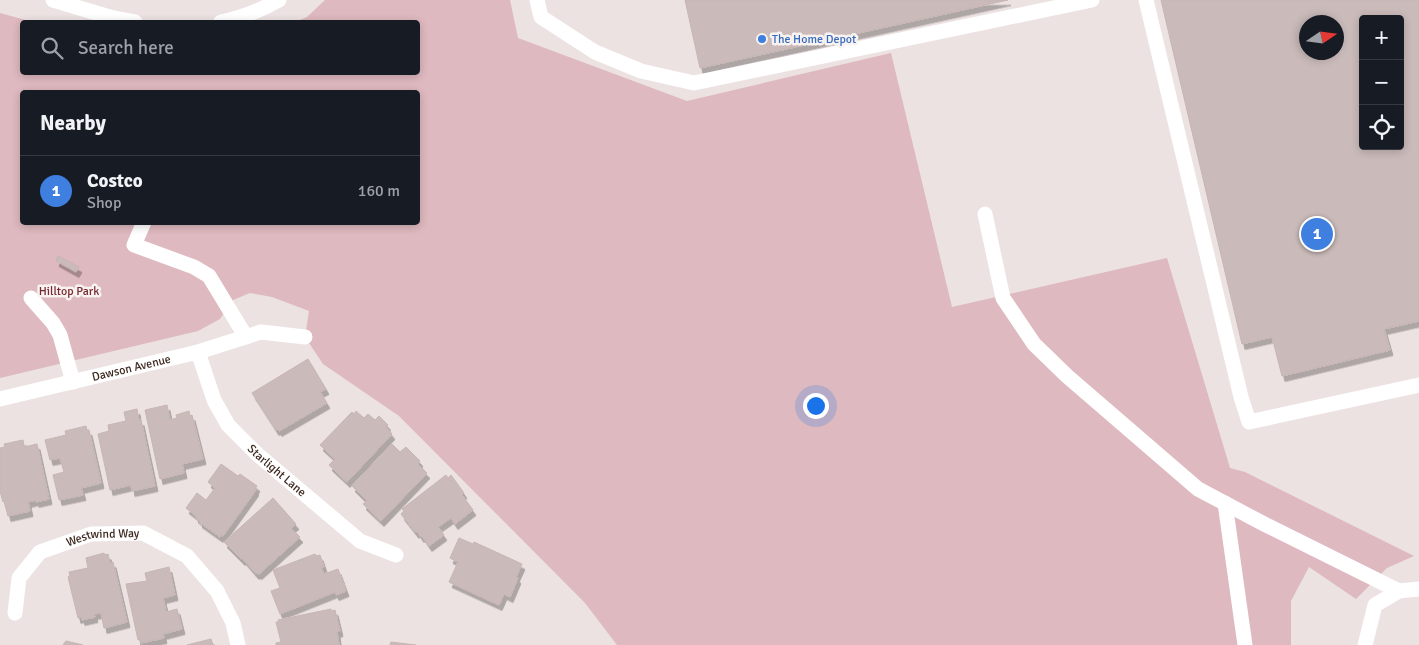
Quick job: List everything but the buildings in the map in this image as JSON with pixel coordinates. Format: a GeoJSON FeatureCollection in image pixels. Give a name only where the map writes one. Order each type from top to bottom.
{"type":"FeatureCollection","features":[{"type":"Feature","properties":{"kind":"street"},"geometry":{"type":"LineString","coordinates":[[53,0],[124,20]]}},
{"type":"Feature","properties":{"kind":"street"},"geometry":{"type":"LineString","coordinates":[[229,20],[265,8],[279,0]]}},
{"type":"Feature","properties":{"kind":"street"},"geometry":{"type":"LineString","coordinates":[[537,0],[541,17],[596,52],[641,71],[694,83],[1092,0]]}},
{"type":"Feature","properties":{"kind":"street"},"geometry":{"type":"LineString","coordinates":[[1146,0],[1241,397],[1249,422],[1419,385]]}},
{"type":"Feature","properties":{"kind":"street"},"geometry":{"type":"LineString","coordinates":[[985,214],[1003,298],[1034,344],[1067,376],[1198,489],[1266,526],[1399,592]]}},
{"type":"Feature","properties":{"kind":"street"},"geometry":{"type":"LineString","coordinates":[[143,225],[134,245],[194,267],[208,276],[246,337]]}},
{"type":"Feature","properties":{"kind":"street"},"geometry":{"type":"LineString","coordinates":[[31,298],[53,323],[60,335],[73,382]]}},
{"type":"Feature","properties":{"kind":"street","name":"Dawson Avenue"},"geometry":{"type":"LineString","coordinates":[[0,399],[198,352],[262,332],[305,337]]}},
{"type":"Feature","properties":{"kind":"street","name":"Starlight Lane"},"geometry":{"type":"LineString","coordinates":[[198,352],[214,400],[228,425],[257,454],[360,541],[396,555]]}},
{"type":"Feature","properties":{"kind":"street"},"geometry":{"type":"LineString","coordinates":[[1225,503],[1245,645]]}},
{"type":"Feature","properties":{"kind":"street","name":"Westwind Way"},"geometry":{"type":"LineString","coordinates":[[15,613],[19,578],[40,552],[91,534],[143,533],[187,556],[217,591],[233,623],[238,645]]}},
{"type":"Feature","properties":{"kind":"street"},"geometry":{"type":"LineString","coordinates":[[1365,645],[1376,604],[1399,592],[1419,589]]}},
{"type":"Feature","properties":{"kind":"green space","name":"Hilltop Park"},"geometry":{"type":"Polygon","coordinates":[[[325,0],[510,0],[518,38],[687,101],[891,53],[952,307],[1167,258],[1230,468],[1245,472],[1414,556],[1387,568],[1356,599],[1309,567],[1291,601],[1291,645],[617,645],[585,603],[399,416],[323,364],[305,337],[309,311],[272,297],[250,293],[233,300],[220,319],[198,331],[0,378],[0,13],[26,20],[20,20],[20,75],[420,75],[420,20],[300,20],[307,17],[325,0]]]}},
{"type":"Feature","properties":{"kind":"place","name":"The Home Depot"},"geometry":{"type":"Point","coordinates":[762,39]}},
{"type":"Feature","properties":{"kind":"place","name":"Costco"},"geometry":{"type":"Point","coordinates":[1317,234]}}]}
